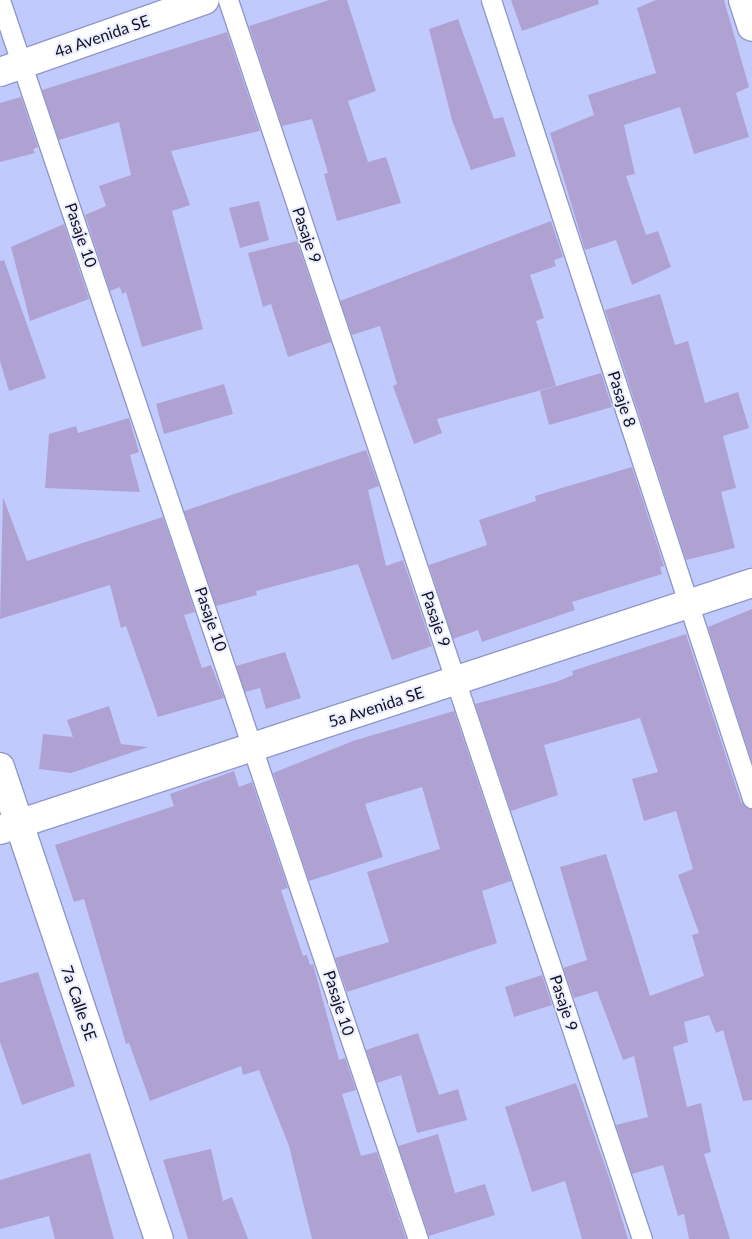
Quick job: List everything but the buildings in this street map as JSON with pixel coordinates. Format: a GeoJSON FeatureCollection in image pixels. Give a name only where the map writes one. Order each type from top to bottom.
{"type":"FeatureCollection","features":[{"type":"Feature","properties":{"kind":"street","name":"4a Avenida SE"},"geometry":{"type":"LineString","coordinates":[[11,68],[205,0]]}},
{"type":"Feature","properties":{"kind":"street"},"geometry":{"type":"LineString","coordinates":[[743,0],[752,28]]}},
{"type":"Feature","properties":{"kind":"street","name":"5a Avenida SE"},"geometry":{"type":"LineString","coordinates":[[10,826],[752,582]]}},
{"type":"Feature","properties":{"kind":"street","name":"7a Calle SE"},"geometry":{"type":"LineString","coordinates":[[0,767],[10,826],[159,1239]]}},
{"type":"Feature","properties":{"kind":"lane","name":"Pasaje 10"},"geometry":{"type":"LineString","coordinates":[[0,0],[11,68],[255,747],[418,1239]]}},
{"type":"Feature","properties":{"kind":"lane","name":"Pasaje 9"},"geometry":{"type":"LineString","coordinates":[[228,0],[642,1239]]}},
{"type":"Feature","properties":{"kind":"lane","name":"Pasaje 8"},"geometry":{"type":"LineString","coordinates":[[491,0],[752,798]]}}]}
